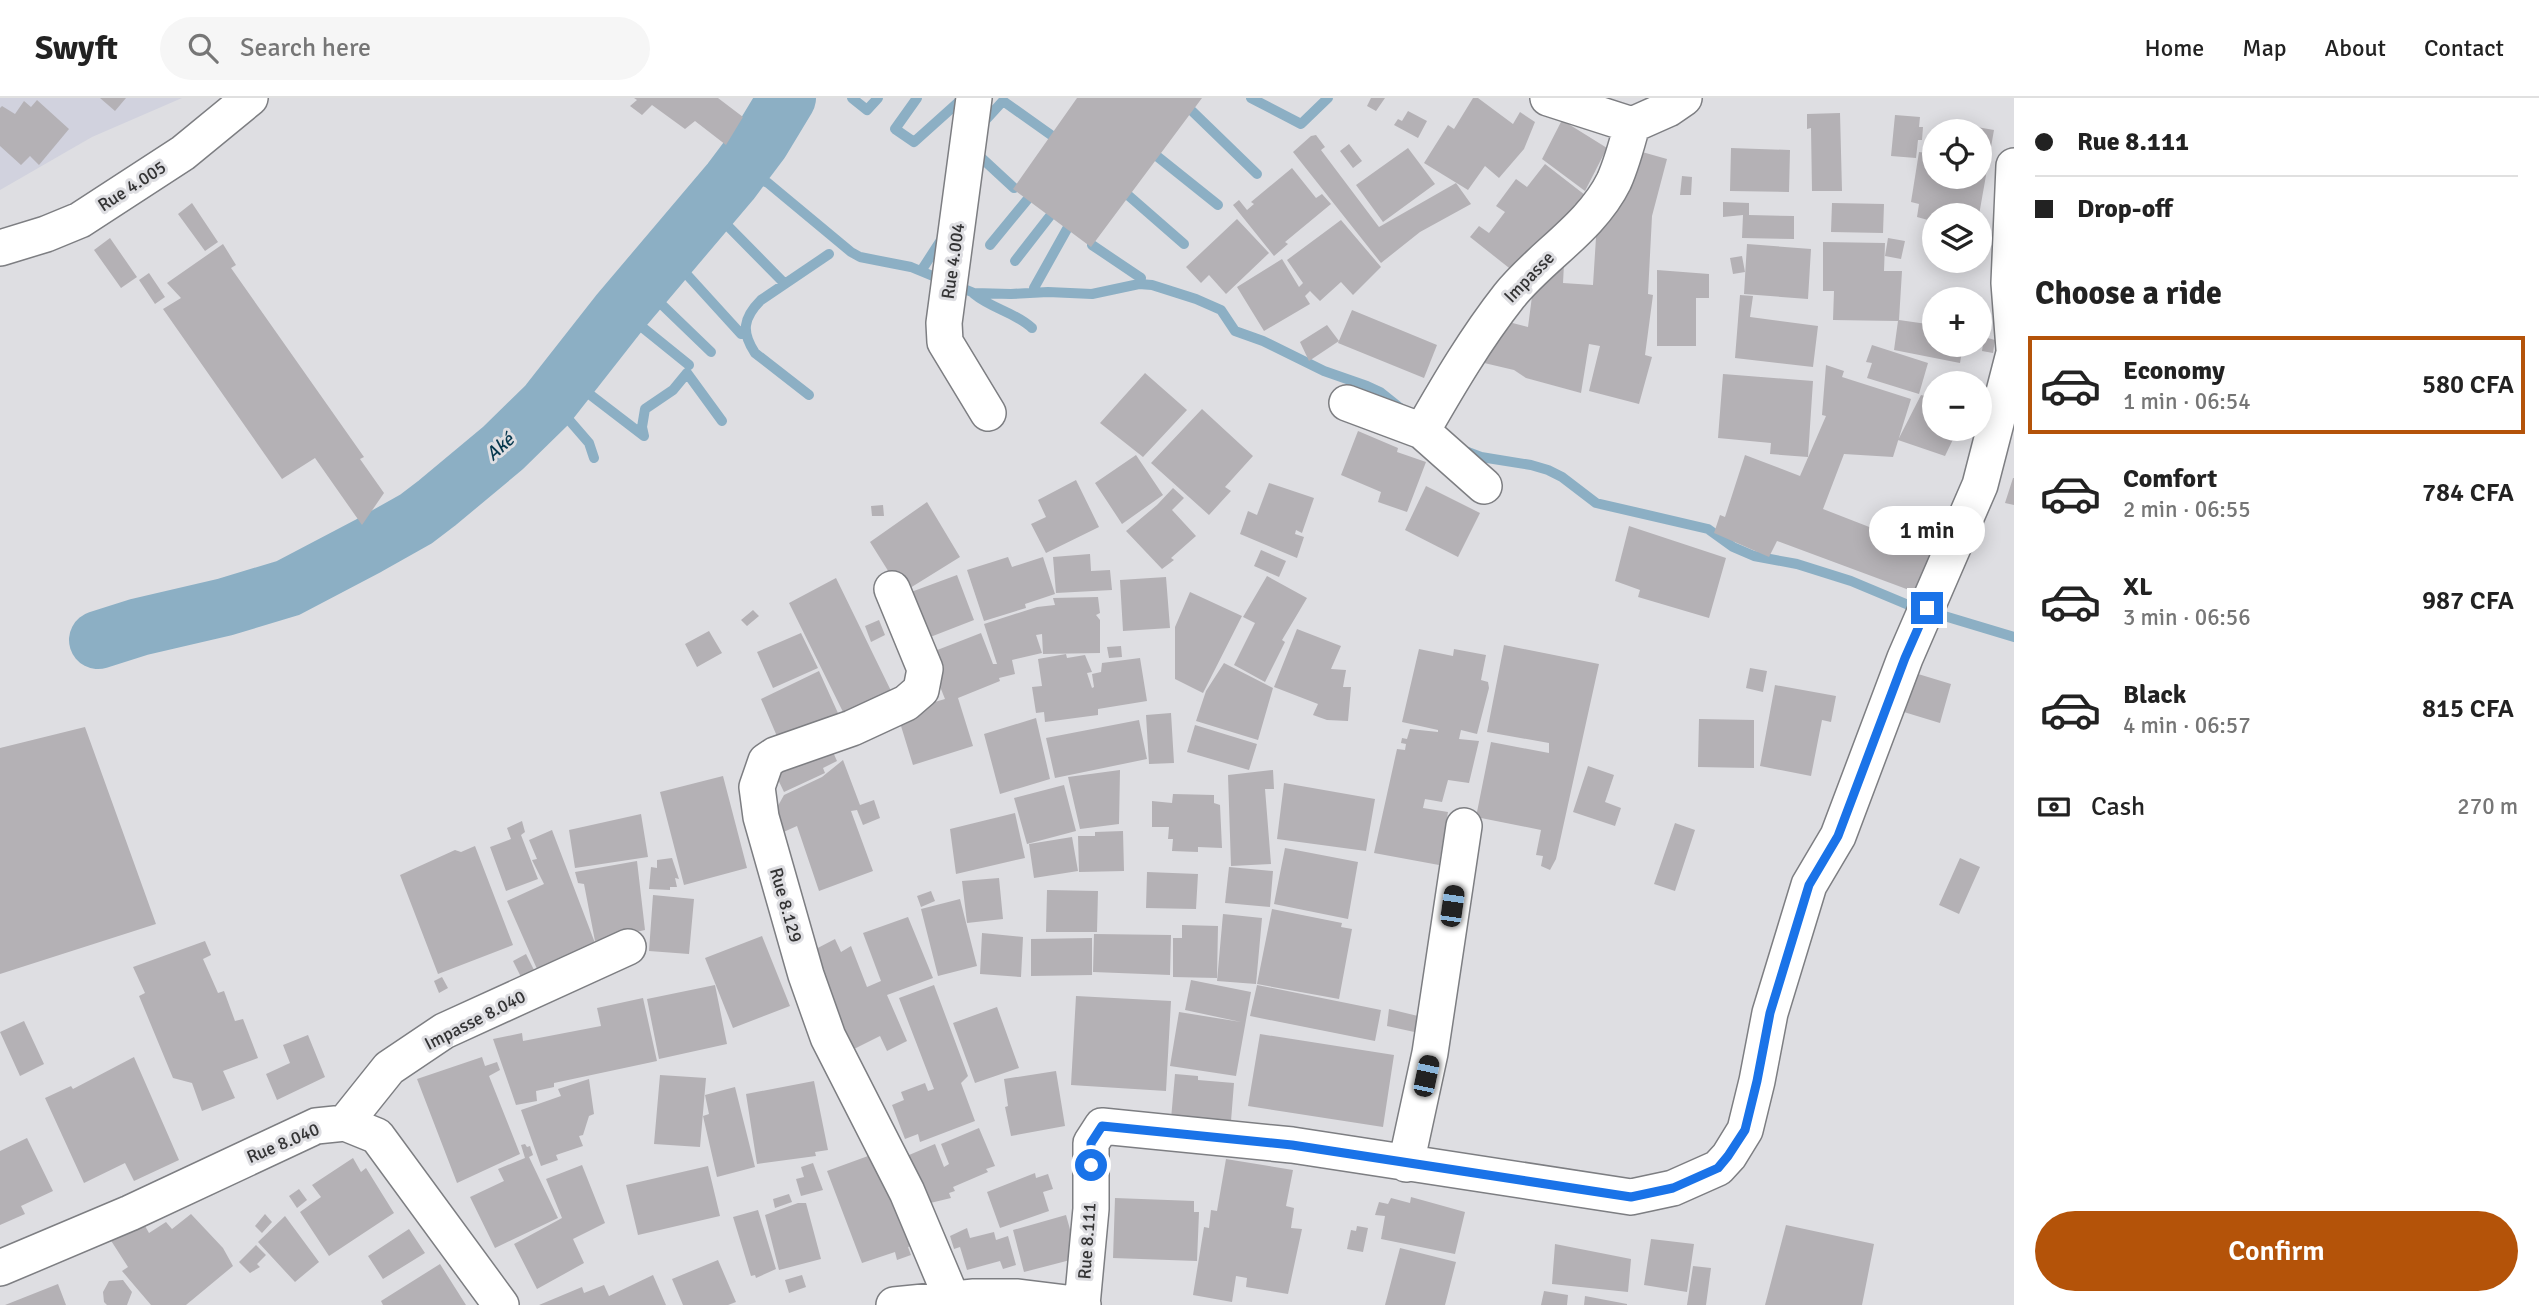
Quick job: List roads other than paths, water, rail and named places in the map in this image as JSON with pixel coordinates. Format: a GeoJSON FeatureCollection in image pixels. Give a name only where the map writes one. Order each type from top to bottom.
{"type":"FeatureCollection","features":[{"type":"Feature","properties":{"kind":"street","name":"Rue 4.005"},"geometry":{"type":"LineString","coordinates":[[0,248],[80,220],[183,153],[250,98]]}},
{"type":"Feature","properties":{"kind":"street","name":"Rue 4.004"},"geometry":{"type":"LineString","coordinates":[[974,98],[944,323],[945,342],[988,414]]}},
{"type":"Feature","properties":{"kind":"street"},"geometry":{"type":"LineString","coordinates":[[1548,98],[1632,125],[1668,109],[1684,98]]}},
{"type":"Feature","properties":{"kind":"street","name":"Impasse"},"geometry":{"type":"LineString","coordinates":[[1422,431],[1453,376],[1504,302],[1585,220],[1613,183],[1632,125]]}},
{"type":"Feature","properties":{"kind":"street"},"geometry":{"type":"LineString","coordinates":[[2014,166],[2009,283],[2014,351]]}},
{"type":"Feature","properties":{"kind":"street","name":"Rue 8.111"},"geometry":{"type":"LineString","coordinates":[[1082,1305],[1091,1209],[1091,1143],[1102,1126],[1292,1145],[1631,1197],[1673,1188],[1718,1168],[1745,1130],[1770,1013],[1809,885],[1838,836],[1905,658],[1980,485],[2014,351]]}},
{"type":"Feature","properties":{"kind":"street"},"geometry":{"type":"LineString","coordinates":[[1347,403],[1422,431],[1484,486]]}},
{"type":"Feature","properties":{"kind":"street","name":"Rue 8.129"},"geometry":{"type":"LineString","coordinates":[[892,589],[925,669],[921,690],[906,703],[852,728],[775,755],[766,761],[757,787],[761,817],[806,975],[828,1037],[907,1192],[952,1299]]}},
{"type":"Feature","properties":{"kind":"street"},"geometry":{"type":"LineString","coordinates":[[1406,1164],[1430,1053],[1464,826]]}},
{"type":"Feature","properties":{"kind":"street","name":"Impasse 8.040"},"geometry":{"type":"LineString","coordinates":[[345,1123],[389,1068],[444,1031],[628,947]]}},
{"type":"Feature","properties":{"kind":"street"},"geometry":{"type":"LineString","coordinates":[[345,1123],[377,1136],[501,1305]]}},
{"type":"Feature","properties":{"kind":"street","name":"Rue 8.040"},"geometry":{"type":"LineString","coordinates":[[0,1268],[130,1213],[316,1126],[345,1123]]}},
{"type":"Feature","properties":{"kind":"street"},"geometry":{"type":"LineString","coordinates":[[894,1305],[952,1299],[1018,1297],[1082,1305]]}},
{"type":"Feature","properties":{"kind":"waterway","name":"Aké"},"geometry":{"type":"LineString","coordinates":[[98,640],[288,588],[416,519],[437,503],[503,448],[547,405],[620,312],[731,181],[761,141],[787,98]]}},
{"type":"Feature","properties":{"kind":"waterway"},"geometry":{"type":"LineString","coordinates":[[852,98],[867,110],[878,98]]}},
{"type":"Feature","properties":{"kind":"waterway"},"geometry":{"type":"LineString","coordinates":[[917,98],[895,129],[914,142],[963,98]]}},
{"type":"Feature","properties":{"kind":"waterway"},"geometry":{"type":"LineString","coordinates":[[1251,98],[1301,124],[1328,98]]}},
{"type":"Feature","properties":{"kind":"waterway"},"geometry":{"type":"LineString","coordinates":[[982,124],[1003,101],[1051,135]]}},
{"type":"Feature","properties":{"kind":"waterway"},"geometry":{"type":"LineString","coordinates":[[1192,111],[1257,174]]}},
{"type":"Feature","properties":{"kind":"waterway"},"geometry":{"type":"LineString","coordinates":[[974,151],[1014,188]]}},
{"type":"Feature","properties":{"kind":"waterway"},"geometry":{"type":"LineString","coordinates":[[1158,157],[1218,205]]}},
{"type":"Feature","properties":{"kind":"waterway"},"geometry":{"type":"LineString","coordinates":[[743,171],[768,183],[860,257],[911,267],[974,293],[1092,294],[1139,284],[1152,285],[1221,310],[1235,331],[1263,341],[1324,371],[1380,392],[1400,408]]}},
{"type":"Feature","properties":{"kind":"waterway"},"geometry":{"type":"LineString","coordinates":[[1129,196],[1184,244]]}},
{"type":"Feature","properties":{"kind":"waterway"},"geometry":{"type":"LineString","coordinates":[[990,245],[1027,200]]}},
{"type":"Feature","properties":{"kind":"waterway"},"geometry":{"type":"LineString","coordinates":[[718,216],[785,284]]}},
{"type":"Feature","properties":{"kind":"waterway"},"geometry":{"type":"LineString","coordinates":[[1015,261],[1050,216]]}},
{"type":"Feature","properties":{"kind":"waterway"},"geometry":{"type":"LineString","coordinates":[[1034,288],[1067,229]]}},
{"type":"Feature","properties":{"kind":"waterway"},"geometry":{"type":"LineString","coordinates":[[923,268],[943,237]]}},
{"type":"Feature","properties":{"kind":"waterway"},"geometry":{"type":"LineString","coordinates":[[1092,245],[1141,278]]}},
{"type":"Feature","properties":{"kind":"waterway"},"geometry":{"type":"LineString","coordinates":[[809,395],[755,353],[750,345],[746,325],[750,313],[761,300],[829,254]]}},
{"type":"Feature","properties":{"kind":"waterway"},"geometry":{"type":"LineString","coordinates":[[680,267],[741,334]]}},
{"type":"Feature","properties":{"kind":"waterway"},"geometry":{"type":"LineString","coordinates":[[974,294],[1032,328]]}},
{"type":"Feature","properties":{"kind":"waterway"},"geometry":{"type":"LineString","coordinates":[[656,299],[711,352]]}},
{"type":"Feature","properties":{"kind":"waterway"},"geometry":{"type":"LineString","coordinates":[[637,323],[689,365]]}},
{"type":"Feature","properties":{"kind":"waterway"},"geometry":{"type":"LineString","coordinates":[[644,436],[642,427],[645,409],[673,390],[687,373],[722,421]]}},
{"type":"Feature","properties":{"kind":"waterway"},"geometry":{"type":"LineString","coordinates":[[584,390],[644,436]]}},
{"type":"Feature","properties":{"kind":"waterway"},"geometry":{"type":"LineString","coordinates":[[563,413],[589,443],[594,458]]}},
{"type":"Feature","properties":{"kind":"waterway"},"geometry":{"type":"LineString","coordinates":[[1465,451],[1481,457],[1548,470],[1562,477],[1596,503],[1708,529],[1733,547],[1754,556],[1797,564],[1851,581],[1918,609]]}},
{"type":"Feature","properties":{"kind":"waterway"},"geometry":{"type":"LineString","coordinates":[[1931,612],[2014,637]]}}]}
